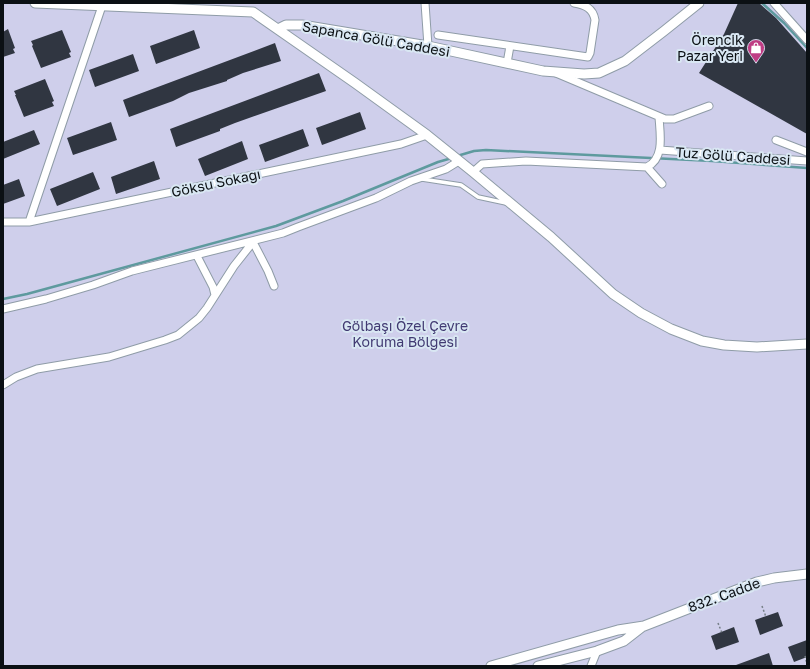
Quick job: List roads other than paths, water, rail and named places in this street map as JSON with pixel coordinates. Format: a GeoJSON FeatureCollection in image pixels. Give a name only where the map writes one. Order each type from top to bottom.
{"type":"FeatureCollection","features":[{"type":"Feature","properties":{"kind":"street"},"geometry":{"type":"LineString","coordinates":[[35,3],[102,4],[253,12],[427,135],[576,259],[613,294],[641,313],[671,330],[702,341],[724,345],[757,347],[807,344]]}},
{"type":"Feature","properties":{"kind":"street"},"geometry":{"type":"LineString","coordinates":[[425,3],[428,46]]}},
{"type":"Feature","properties":{"kind":"street"},"geometry":{"type":"LineString","coordinates":[[438,35],[588,57],[594,27],[594,16],[592,11],[584,4],[574,3]]}},
{"type":"Feature","properties":{"kind":"street","name":"Sapanca Gölü Caddesi"},"geometry":{"type":"LineString","coordinates":[[278,29],[286,25],[302,25],[428,46],[552,72],[584,74],[599,72],[625,61],[664,32],[699,3]]}},
{"type":"Feature","properties":{"kind":"street"},"geometry":{"type":"LineString","coordinates":[[774,3],[807,40]]}},
{"type":"Feature","properties":{"kind":"street"},"geometry":{"type":"LineString","coordinates":[[29,222],[102,4]]}},
{"type":"Feature","properties":{"kind":"street"},"geometry":{"type":"LineString","coordinates":[[507,63],[510,46]]}},
{"type":"Feature","properties":{"kind":"street"},"geometry":{"type":"LineString","coordinates":[[552,72],[665,119],[674,119],[709,106]]}},
{"type":"Feature","properties":{"kind":"street"},"geometry":{"type":"LineString","coordinates":[[473,172],[482,164],[526,161],[647,167],[654,162],[659,153],[660,117]]}},
{"type":"Feature","properties":{"kind":"street","name":"Göksu Sokağı"},"geometry":{"type":"LineString","coordinates":[[3,222],[29,222],[401,144],[427,135]]}},
{"type":"Feature","properties":{"kind":"street"},"geometry":{"type":"LineString","coordinates":[[776,140],[807,152]]}},
{"type":"Feature","properties":{"kind":"street","name":"Tuz Gölü Caddesi"},"geometry":{"type":"LineString","coordinates":[[659,153],[807,161]]}},
{"type":"Feature","properties":{"kind":"street"},"geometry":{"type":"LineString","coordinates":[[3,309],[46,299],[93,285],[132,271],[253,242],[283,233],[376,198],[418,178],[446,169],[459,161]]}},
{"type":"Feature","properties":{"kind":"street"},"geometry":{"type":"LineString","coordinates":[[647,167],[662,184]]}},
{"type":"Feature","properties":{"kind":"street"},"geometry":{"type":"LineString","coordinates":[[253,242],[274,286]]}},
{"type":"Feature","properties":{"kind":"street"},"geometry":{"type":"LineString","coordinates":[[3,385],[37,369],[109,357],[178,335],[199,318],[234,266],[253,242]]}},
{"type":"Feature","properties":{"kind":"street"},"geometry":{"type":"LineString","coordinates":[[197,256],[213,287],[215,295]]}},
{"type":"Feature","properties":{"kind":"street","name":"832. Cadde"},"geometry":{"type":"LineString","coordinates":[[491,666],[618,630],[644,626],[757,582],[807,574]]}},
{"type":"Feature","properties":{"kind":"street","name":"832. Cadde"},"geometry":{"type":"LineString","coordinates":[[538,666],[624,641],[644,626]]}},
{"type":"Feature","properties":{"kind":"street"},"geometry":{"type":"LineString","coordinates":[[591,666],[597,650]]}},
{"type":"Feature","properties":{"kind":"lane"},"geometry":{"type":"LineString","coordinates":[[418,178],[461,185],[478,197],[511,204]]}},
{"type":"Feature","properties":{"kind":"waterway"},"geometry":{"type":"LineString","coordinates":[[762,3],[784,23],[807,48]]}},
{"type":"Feature","properties":{"kind":"waterway"},"geometry":{"type":"LineString","coordinates":[[457,156],[474,151],[486,150],[712,161],[807,168]]}},
{"type":"Feature","properties":{"kind":"waterway"},"geometry":{"type":"LineString","coordinates":[[3,299],[27,294],[276,226],[343,201],[438,162],[452,158]]}},
{"type":"Feature","properties":{"kind":"place","name":"Örencik Pazar Yeri"},"geometry":{"type":"Point","coordinates":[756,63]}},
{"type":"Feature","properties":{"kind":"park label","name":"Gölbaşı Özel Çevre Koruma Bölgesi"},"geometry":{"type":"Point","coordinates":[405,334]}}]}
